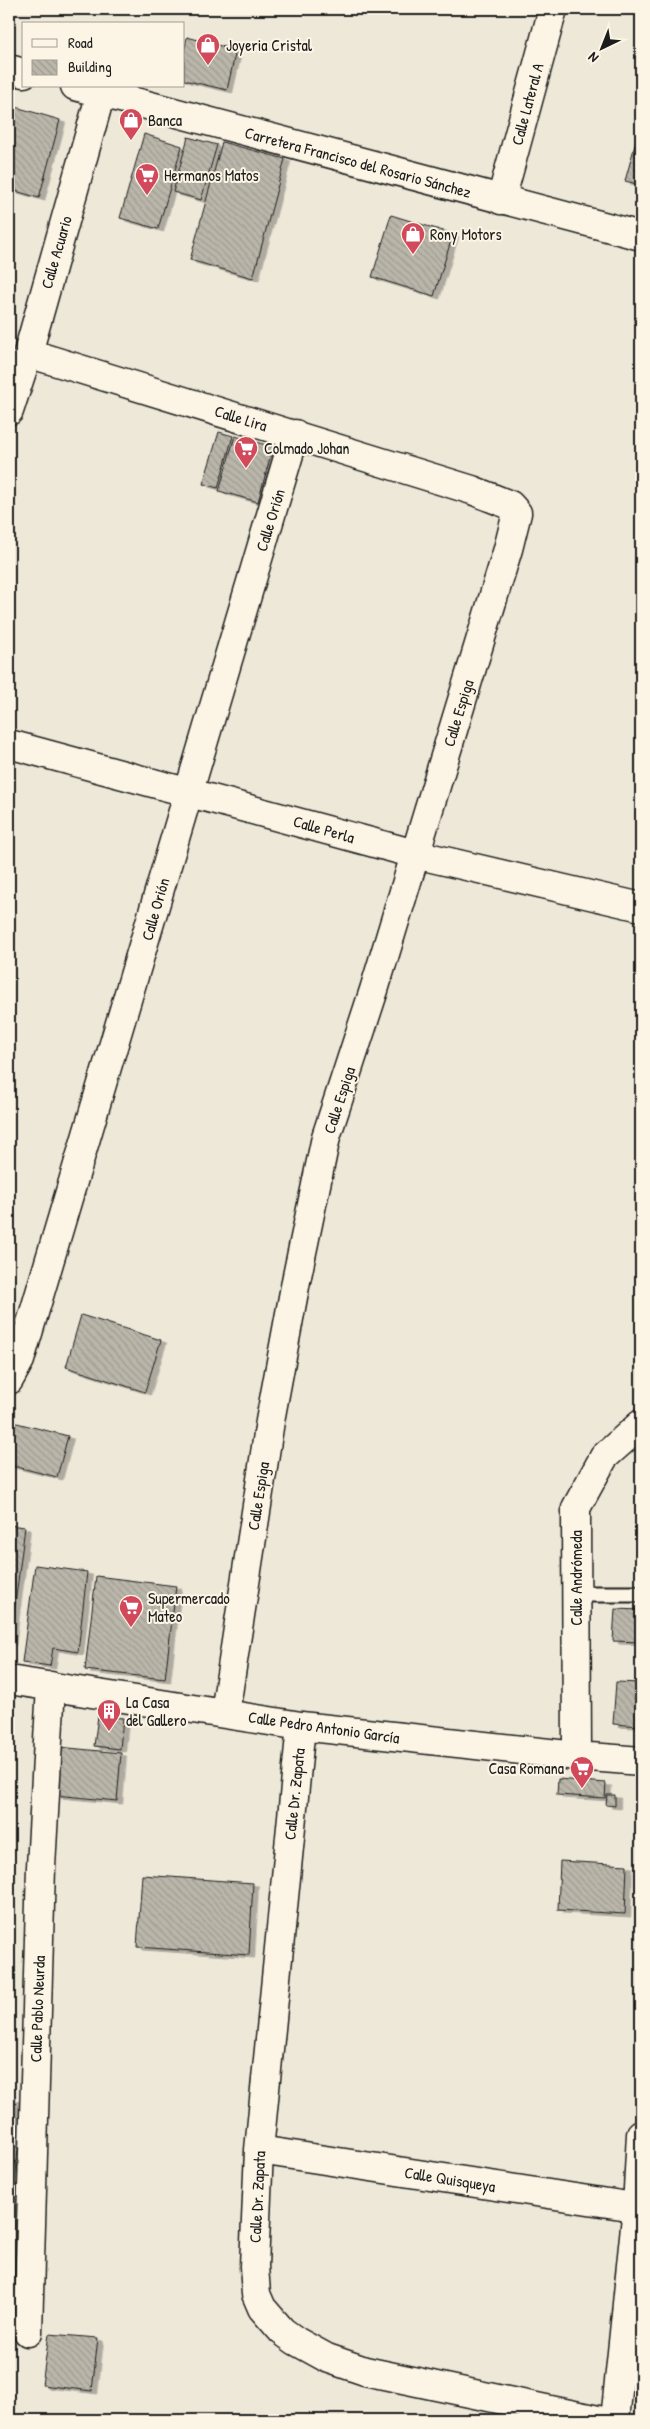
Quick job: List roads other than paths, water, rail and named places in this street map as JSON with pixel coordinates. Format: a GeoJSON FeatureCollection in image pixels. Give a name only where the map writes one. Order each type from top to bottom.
{"type":"FeatureCollection","features":[{"type":"Feature","properties":{"kind":"street","name":"Calle Lateral A"},"geometry":{"type":"LineString","coordinates":[[501,200],[553,9]]}},
{"type":"Feature","properties":{"kind":"street"},"geometry":{"type":"LineString","coordinates":[[9,69],[22,72]]}},
{"type":"Feature","properties":{"kind":"street","name":"Carretera Francisco del Rosario Sánchez"},"geometry":{"type":"LineString","coordinates":[[82,88],[641,236]]}},
{"type":"Feature","properties":{"kind":"street","name":"Calle Acuario"},"geometry":{"type":"LineString","coordinates":[[9,411],[28,353],[101,93]]}},
{"type":"Feature","properties":{"kind":"street","name":"Calle Lira"},"geometry":{"type":"LineString","coordinates":[[28,353],[295,434],[472,490],[510,505]]}},
{"type":"Feature","properties":{"kind":"street","name":"Calle Orión"},"geometry":{"type":"LineString","coordinates":[[9,1380],[20,1360],[295,434]]}},
{"type":"Feature","properties":{"kind":"street","name":"Calle Espiga"},"geometry":{"type":"LineString","coordinates":[[225,1712],[270,1421],[326,1138],[508,549],[517,513],[510,505]]}},
{"type":"Feature","properties":{"kind":"street","name":"Calle Perla"},"geometry":{"type":"LineString","coordinates":[[9,744],[415,854],[641,907]]}},
{"type":"Feature","properties":{"kind":"street","name":"Calle Andrómeda"},"geometry":{"type":"LineString","coordinates":[[577,1756],[576,1508],[604,1457],[641,1424]]}},
{"type":"Feature","properties":{"kind":"street","name":"Calle Pedro Antonio García"},"geometry":{"type":"LineString","coordinates":[[9,1680],[225,1712],[301,1726],[577,1756],[641,1761]]}},
{"type":"Feature","properties":{"kind":"street","name":"Calle Pablo Neurda"},"geometry":{"type":"LineString","coordinates":[[28,2332],[41,1867],[51,1686]]}},
{"type":"Feature","properties":{"kind":"street","name":"Calle Dr. Zapata"},"geometry":{"type":"LineString","coordinates":[[301,1726],[259,2150],[254,2266],[256,2294],[262,2308],[282,2331],[327,2358],[365,2372],[598,2420]]}},
{"type":"Feature","properties":{"kind":"street"},"geometry":{"type":"LineString","coordinates":[[615,2420],[639,2208],[641,2134]]}},
{"type":"Feature","properties":{"kind":"street","name":"Calle Quisqueya"},"geometry":{"type":"LineString","coordinates":[[259,2150],[639,2208]]}},
{"type":"Feature","properties":{"kind":"lane"},"geometry":{"type":"LineString","coordinates":[[577,1594],[641,1594]]}},
{"type":"Feature","properties":{"kind":"place","name":"Joyeria Cristal"},"geometry":{"type":"Point","coordinates":[208,66]}},
{"type":"Feature","properties":{"kind":"place","name":"Banca"},"geometry":{"type":"Point","coordinates":[131,141]}},
{"type":"Feature","properties":{"kind":"place","name":"Hermanos Matos"},"geometry":{"type":"Point","coordinates":[147,196]}},
{"type":"Feature","properties":{"kind":"place","name":"Rony Motors"},"geometry":{"type":"Point","coordinates":[413,255]}},
{"type":"Feature","properties":{"kind":"place","name":"Colmado Johan"},"geometry":{"type":"Point","coordinates":[246,469]}},
{"type":"Feature","properties":{"kind":"place","name":"Supermercado Mateo"},"geometry":{"type":"Point","coordinates":[131,1628]}},
{"type":"Feature","properties":{"kind":"place","name":"La Casa del Gallero"},"geometry":{"type":"Point","coordinates":[109,1732]}},
{"type":"Feature","properties":{"kind":"place","name":"Casa Romana"},"geometry":{"type":"Point","coordinates":[582,1789]}}]}
